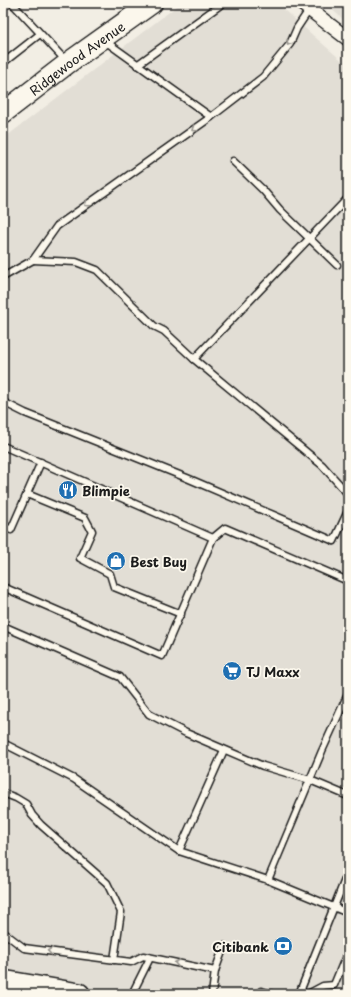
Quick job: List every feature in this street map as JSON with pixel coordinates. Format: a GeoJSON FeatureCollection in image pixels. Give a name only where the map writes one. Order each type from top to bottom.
{"type":"FeatureCollection","features":[{"type":"Feature","properties":{"kind":"highway"},"geometry":{"type":"LineString","coordinates":[[3,981],[79,994]]}},
{"type":"Feature","properties":{"kind":"main road","name":"Ridgewood Avenue"},"geometry":{"type":"LineString","coordinates":[[3,113],[68,63],[152,3]]}},
{"type":"Feature","properties":{"kind":"street"},"geometry":{"type":"LineString","coordinates":[[309,5],[348,39]]}},
{"type":"Feature","properties":{"kind":"lane"},"geometry":{"type":"LineString","coordinates":[[12,3],[68,63]]}},
{"type":"Feature","properties":{"kind":"lane"},"geometry":{"type":"LineString","coordinates":[[137,65],[223,3]]}},
{"type":"Feature","properties":{"kind":"lane"},"geometry":{"type":"LineString","coordinates":[[3,277],[33,260],[57,226],[211,117],[263,77],[290,44],[309,5]]}},
{"type":"Feature","properties":{"kind":"lane"},"geometry":{"type":"LineString","coordinates":[[3,63],[40,34]]}},
{"type":"Feature","properties":{"kind":"lane"},"geometry":{"type":"LineString","coordinates":[[102,39],[211,117]]}},
{"type":"Feature","properties":{"kind":"lane"},"geometry":{"type":"LineString","coordinates":[[233,161],[263,190],[280,210],[337,265]]}},
{"type":"Feature","properties":{"kind":"lane"},"geometry":{"type":"LineString","coordinates":[[194,359],[348,198]]}},
{"type":"Feature","properties":{"kind":"lane"},"geometry":{"type":"LineString","coordinates":[[33,260],[76,262],[97,270],[154,326],[164,331],[194,359],[322,465],[348,494]]}},
{"type":"Feature","properties":{"kind":"lane"},"geometry":{"type":"LineString","coordinates":[[3,402],[334,541],[348,511]]}},
{"type":"Feature","properties":{"kind":"lane"},"geometry":{"type":"LineString","coordinates":[[3,446],[213,538]]}},
{"type":"Feature","properties":{"kind":"lane"},"geometry":{"type":"LineString","coordinates":[[3,526],[11,530],[41,462]]}},
{"type":"Feature","properties":{"kind":"lane"},"geometry":{"type":"LineString","coordinates":[[27,494],[85,518],[92,531],[80,558],[110,574],[114,586],[181,614]]}},
{"type":"Feature","properties":{"kind":"lane"},"geometry":{"type":"LineString","coordinates":[[3,587],[162,656],[213,538],[225,528],[348,581]]}},
{"type":"Feature","properties":{"kind":"lane"},"geometry":{"type":"LineString","coordinates":[[3,626],[120,677],[149,714],[186,733],[262,766],[310,780],[348,796]]}},
{"type":"Feature","properties":{"kind":"lane"},"geometry":{"type":"LineString","coordinates":[[268,880],[348,694]]}},
{"type":"Feature","properties":{"kind":"lane"},"geometry":{"type":"LineString","coordinates":[[3,743],[74,779],[179,851],[268,880],[348,913]]}},
{"type":"Feature","properties":{"kind":"lane"},"geometry":{"type":"LineString","coordinates":[[179,851],[224,750]]}},
{"type":"Feature","properties":{"kind":"lane"},"geometry":{"type":"LineString","coordinates":[[3,793],[26,804],[32,815],[41,825],[107,883],[121,912],[114,960]]}},
{"type":"Feature","properties":{"kind":"lane"},"geometry":{"type":"LineString","coordinates":[[299,994],[348,872]]}},
{"type":"Feature","properties":{"kind":"lane"},"geometry":{"type":"LineString","coordinates":[[3,932],[24,948],[131,962],[143,956],[215,971]]}},
{"type":"Feature","properties":{"kind":"lane"},"geometry":{"type":"LineString","coordinates":[[212,994],[215,971],[224,946]]}},
{"type":"Feature","properties":{"kind":"lane"},"geometry":{"type":"LineString","coordinates":[[308,994],[323,986],[334,985],[348,951]]}},
{"type":"Feature","properties":{"kind":"lane"},"geometry":{"type":"LineString","coordinates":[[132,994],[150,958]]}},
{"type":"Feature","properties":{"kind":"lane"},"geometry":{"type":"LineString","coordinates":[[261,991],[271,994]]}},
{"type":"Feature","properties":{"kind":"shaded area"},"geometry":{"type":"Polygon","coordinates":[[[181,3],[276,3],[348,66],[348,994],[63,994],[3,983],[3,139],[181,3]]]}},
{"type":"Feature","properties":{"kind":"shaded area"},"geometry":{"type":"Polygon","coordinates":[[[325,3],[348,3],[348,24],[325,3]]]}},
{"type":"Feature","properties":{"kind":"place","name":"Blimpie"},"geometry":{"type":"Point","coordinates":[68,490]}},
{"type":"Feature","properties":{"kind":"place","name":"Best Buy"},"geometry":{"type":"Point","coordinates":[116,561]}},
{"type":"Feature","properties":{"kind":"place","name":"TJ Maxx"},"geometry":{"type":"Point","coordinates":[232,671]}},
{"type":"Feature","properties":{"kind":"place","name":"Citibank"},"geometry":{"type":"Point","coordinates":[283,946]}}]}
